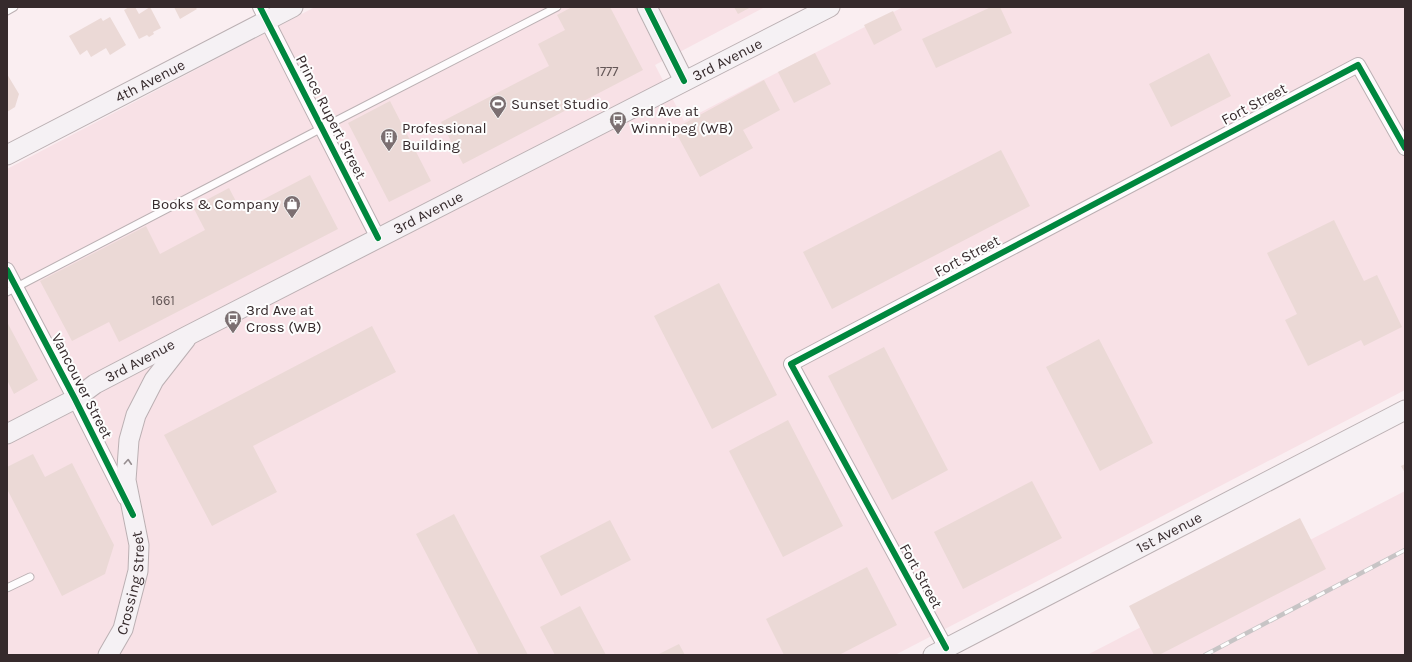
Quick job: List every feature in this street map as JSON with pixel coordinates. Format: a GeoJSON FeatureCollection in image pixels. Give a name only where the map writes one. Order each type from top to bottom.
{"type":"FeatureCollection","features":[{"type":"Feature","properties":{"kind":"main road","name":"4th Avenue"},"geometry":{"type":"LineString","coordinates":[[7,155],[263,14],[292,7]]}},
{"type":"Feature","properties":{"kind":"main road"},"geometry":{"type":"LineString","coordinates":[[647,7],[684,81]]}},
{"type":"Feature","properties":{"kind":"main road","name":"3rd Avenue"},"geometry":{"type":"LineString","coordinates":[[7,434],[75,399],[95,384],[190,334],[830,7]]}},
{"type":"Feature","properties":{"kind":"main road","name":"Crossing Street"},"geometry":{"type":"LineString","coordinates":[[108,655],[123,629],[138,571],[139,545],[126,480],[129,440],[136,415],[154,380],[190,334]]}},
{"type":"Feature","properties":{"kind":"main road","name":"1st Avenue"},"geometry":{"type":"LineString","coordinates":[[939,652],[1405,410]]}},
{"type":"Feature","properties":{"kind":"street","name":"Prince Rupert Street"},"geometry":{"type":"LineString","coordinates":[[263,14],[378,238]]}},
{"type":"Feature","properties":{"kind":"street","name":"Fort Street"},"geometry":{"type":"LineString","coordinates":[[939,652],[791,364],[1358,64],[1405,148]]}},
{"type":"Feature","properties":{"kind":"street","name":"Vancouver Street"},"geometry":{"type":"LineString","coordinates":[[7,270],[12,290],[75,399],[133,515]]}},
{"type":"Feature","properties":{"kind":"lane"},"geometry":{"type":"LineString","coordinates":[[7,11],[14,7]]}},
{"type":"Feature","properties":{"kind":"lane"},"geometry":{"type":"LineString","coordinates":[[12,290],[557,7]]}},
{"type":"Feature","properties":{"kind":"lane"},"geometry":{"type":"LineString","coordinates":[[7,588],[30,577]]}},
{"type":"Feature","properties":{"kind":"shaded area"},"geometry":{"type":"Polygon","coordinates":[[[315,7],[765,7],[655,65],[684,121],[903,7],[1405,7],[1405,390],[895,655],[7,655],[7,169],[315,7]]]}},
{"type":"Feature","properties":{"kind":"shaded area"},"geometry":{"type":"Polygon","coordinates":[[[1405,491],[1405,655],[1087,655],[1405,491]]]}},
{"type":"Feature","properties":{"kind":"building"},"geometry":{"type":"Polygon","coordinates":[[[129,7],[135,7],[139,14],[150,7],[161,28],[153,32],[154,34],[149,37],[147,35],[139,39],[124,10],[129,7]]]}},
{"type":"Feature","properties":{"kind":"building"},"geometry":{"type":"Polygon","coordinates":[[[174,7],[195,7],[197,9],[180,19],[174,7]]]}},
{"type":"Feature","properties":{"kind":"building"},"geometry":{"type":"Polygon","coordinates":[[[572,7],[610,7],[643,70],[463,164],[441,122],[549,66],[538,44],[565,30],[557,15],[572,7]]]}},
{"type":"Feature","properties":{"kind":"building"},"geometry":{"type":"Polygon","coordinates":[[[734,7],[751,7],[738,14],[734,7]]]}},
{"type":"Feature","properties":{"kind":"building"},"geometry":{"type":"Polygon","coordinates":[[[991,7],[1000,7],[1012,33],[936,68],[922,39],[991,7]]]}},
{"type":"Feature","properties":{"kind":"building"},"geometry":{"type":"Polygon","coordinates":[[[893,11],[902,30],[874,45],[864,25],[893,11]]]}},
{"type":"Feature","properties":{"kind":"building"},"geometry":{"type":"Polygon","coordinates":[[[110,17],[126,45],[110,55],[106,48],[91,57],[87,50],[80,55],[69,36],[101,18],[103,21],[110,17]]]}},
{"type":"Feature","properties":{"kind":"building"},"geometry":{"type":"Polygon","coordinates":[[[815,53],[831,84],[794,103],[778,72],[815,53]]]}},
{"type":"Feature","properties":{"kind":"building"},"geometry":{"type":"Polygon","coordinates":[[[1209,53],[1231,96],[1171,127],[1149,84],[1209,53]]]}},
{"type":"Feature","properties":{"kind":"building"},"geometry":{"type":"Polygon","coordinates":[[[7,74],[19,94],[15,107],[7,112],[7,74]]]}},
{"type":"Feature","properties":{"kind":"building"},"geometry":{"type":"Polygon","coordinates":[[[764,80],[780,110],[743,130],[753,148],[700,177],[674,129],[764,80]]]}},
{"type":"Feature","properties":{"kind":"building","name":"Professional Building"},"geometry":{"type":"Polygon","coordinates":[[[390,101],[431,181],[389,202],[348,123],[390,101]]]}},
{"type":"Feature","properties":{"kind":"building"},"geometry":{"type":"Polygon","coordinates":[[[1001,150],[1030,206],[832,309],[803,252],[1001,150]]]}},
{"type":"Feature","properties":{"kind":"building"},"geometry":{"type":"Polygon","coordinates":[[[310,175],[338,229],[119,342],[109,322],[72,341],[40,281],[146,226],[160,254],[205,230],[193,207],[229,188],[241,211],[310,175]]]}},
{"type":"Feature","properties":{"kind":"building"},"geometry":{"type":"Polygon","coordinates":[[[1334,220],[1364,281],[1377,275],[1402,327],[1364,346],[1361,340],[1308,366],[1285,320],[1297,314],[1267,253],[1334,220]]]}},
{"type":"Feature","properties":{"kind":"building"},"geometry":{"type":"Polygon","coordinates":[[[719,283],[777,395],[712,429],[654,316],[719,283]]]}},
{"type":"Feature","properties":{"kind":"building"},"geometry":{"type":"Polygon","coordinates":[[[7,322],[38,380],[14,394],[7,380],[7,322]]]}},
{"type":"Feature","properties":{"kind":"building"},"geometry":{"type":"Polygon","coordinates":[[[372,326],[396,372],[253,446],[277,492],[212,526],[164,435],[372,326]]]}},
{"type":"Feature","properties":{"kind":"building"},"geometry":{"type":"Polygon","coordinates":[[[1099,339],[1153,443],[1100,471],[1046,367],[1099,339]]]}},
{"type":"Feature","properties":{"kind":"building"},"geometry":{"type":"Polygon","coordinates":[[[884,347],[948,470],[892,500],[828,376],[884,347]]]}},
{"type":"Feature","properties":{"kind":"building"},"geometry":{"type":"Polygon","coordinates":[[[788,420],[843,526],[783,557],[729,451],[788,420]]]}},
{"type":"Feature","properties":{"kind":"building"},"geometry":{"type":"Polygon","coordinates":[[[33,454],[45,477],[72,463],[114,545],[105,574],[62,596],[7,489],[7,467],[33,454]]]}},
{"type":"Feature","properties":{"kind":"building"},"geometry":{"type":"Polygon","coordinates":[[[1405,464],[1405,473],[1401,466],[1405,464]]]}},
{"type":"Feature","properties":{"kind":"building"},"geometry":{"type":"Polygon","coordinates":[[[1032,481],[1062,538],[963,589],[934,532],[1032,481]]]}},
{"type":"Feature","properties":{"kind":"building"},"geometry":{"type":"Polygon","coordinates":[[[454,514],[528,655],[479,655],[416,534],[454,514]]]}},
{"type":"Feature","properties":{"kind":"building"},"geometry":{"type":"Polygon","coordinates":[[[1300,518],[1326,569],[1159,655],[1154,655],[1129,606],[1300,518]]]}},
{"type":"Feature","properties":{"kind":"building"},"geometry":{"type":"Polygon","coordinates":[[[610,520],[631,560],[561,596],[540,556],[610,520]]]}},
{"type":"Feature","properties":{"kind":"building"},"geometry":{"type":"Polygon","coordinates":[[[867,567],[897,625],[839,655],[784,655],[766,619],[867,567]]]}},
{"type":"Feature","properties":{"kind":"building"},"geometry":{"type":"Polygon","coordinates":[[[580,606],[606,655],[555,655],[540,627],[580,606]]]}},
{"type":"Feature","properties":{"kind":"building"},"geometry":{"type":"Polygon","coordinates":[[[679,644],[685,655],[657,655],[679,644]]]}},
{"type":"Feature","properties":{"kind":"railway"},"geometry":{"type":"LineString","coordinates":[[1205,655],[1405,550]]}},
{"type":"Feature","properties":{"kind":"cycle path"},"geometry":{"type":"LineString","coordinates":[[260,7],[378,238]]}},
{"type":"Feature","properties":{"kind":"cycle path"},"geometry":{"type":"LineString","coordinates":[[647,7],[684,81]]}},
{"type":"Feature","properties":{"kind":"cycle path"},"geometry":{"type":"LineString","coordinates":[[946,648],[791,364],[1358,65],[1405,148]]}},
{"type":"Feature","properties":{"kind":"cycle path"},"geometry":{"type":"LineString","coordinates":[[7,270],[75,399],[133,515]]}},
{"type":"Feature","properties":{"kind":"place","name":"Sunset Studio"},"geometry":{"type":"Point","coordinates":[498,119]}},
{"type":"Feature","properties":{"kind":"place","name":"3rd Ave at Winnipeg (WB)"},"geometry":{"type":"Point","coordinates":[618,135]}},
{"type":"Feature","properties":{"kind":"place","name":"Professional Building"},"geometry":{"type":"Point","coordinates":[389,152]}},
{"type":"Feature","properties":{"kind":"place","name":"Books & Company"},"geometry":{"type":"Point","coordinates":[292,219]}},
{"type":"Feature","properties":{"kind":"place","name":"3rd Ave at Cross (WB)"},"geometry":{"type":"Point","coordinates":[233,334]}}]}
